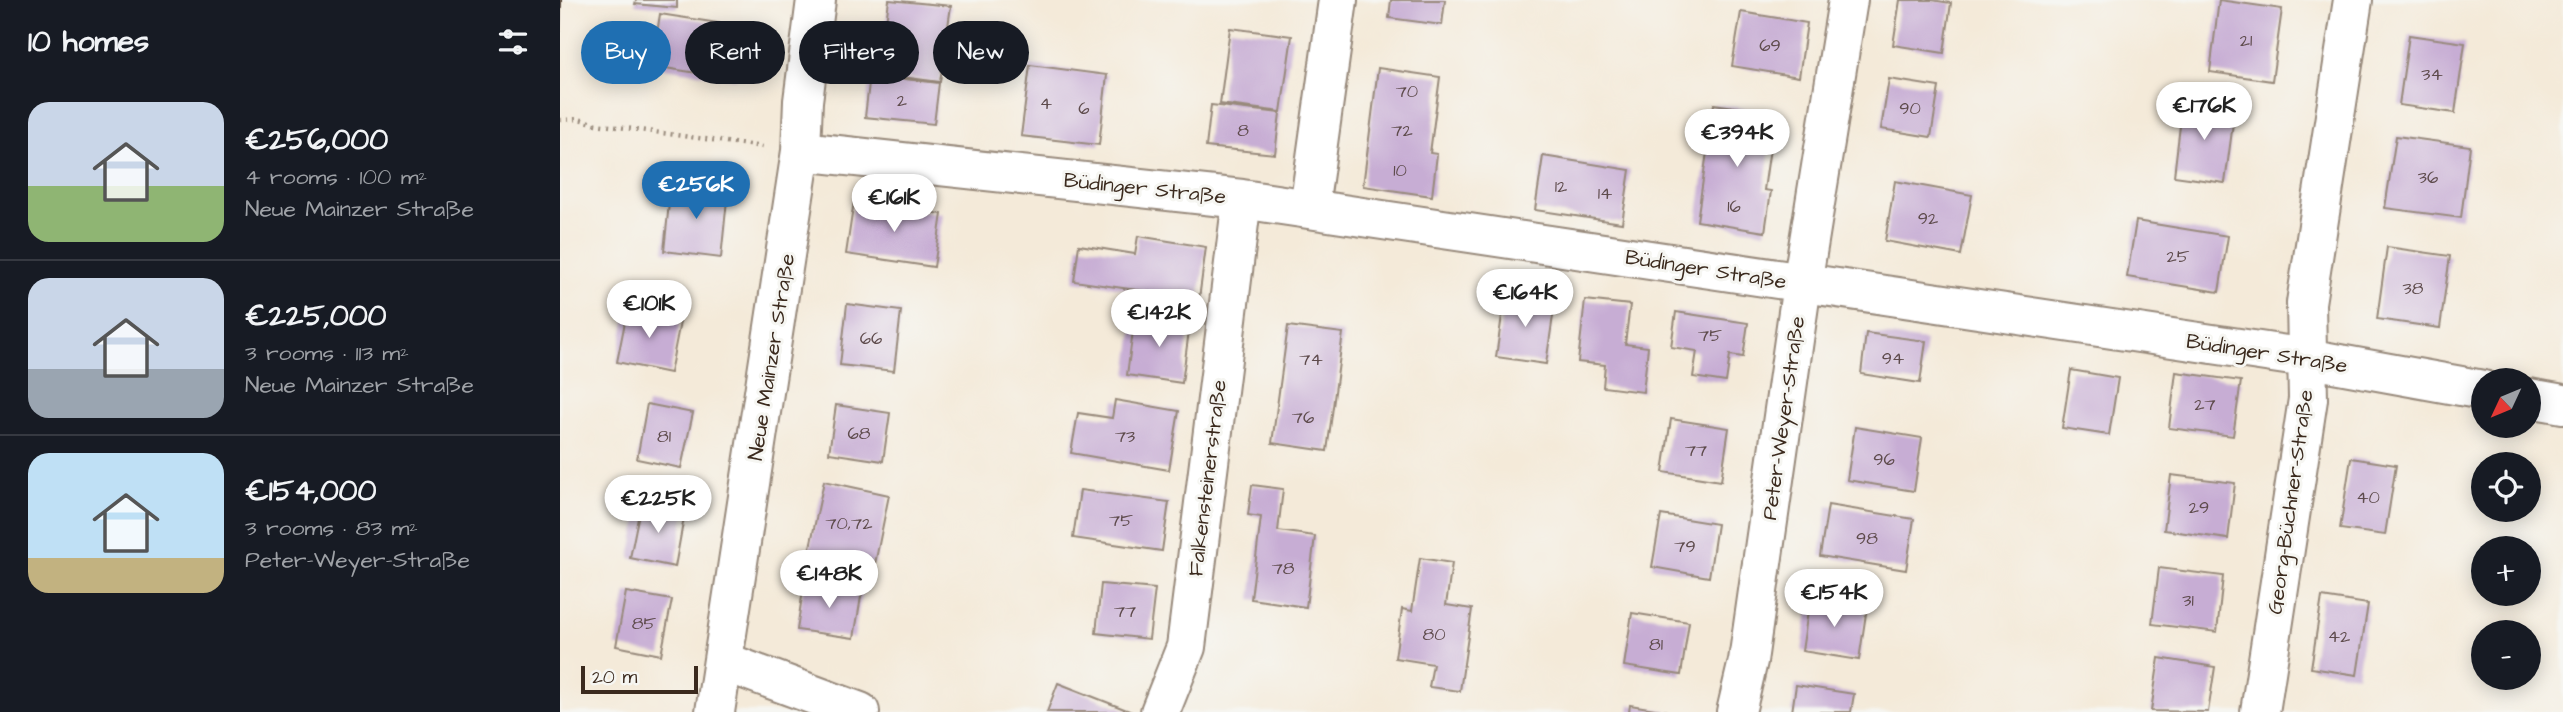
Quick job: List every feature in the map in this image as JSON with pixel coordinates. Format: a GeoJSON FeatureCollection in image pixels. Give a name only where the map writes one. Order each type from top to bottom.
{"type":"FeatureCollection","features":[{"type":"Feature","properties":{"kind":"street","name":"Neue Mainzer Straße"},"geometry":{"type":"LineString","coordinates":[[715,712],[725,662],[784,149],[803,101],[816,0]]}},
{"type":"Feature","properties":{"kind":"street"},"geometry":{"type":"LineString","coordinates":[[1308,208],[1338,0]]}},
{"type":"Feature","properties":{"kind":"street","name":"Peter-Weyer-Straße"},"geometry":{"type":"LineString","coordinates":[[1736,712],[1748,661],[1802,284],[1848,0]]}},
{"type":"Feature","properties":{"kind":"street","name":"Georg-Büchner-Straße"},"geometry":{"type":"LineString","coordinates":[[2260,712],[2308,399],[2306,303],[2353,0]]}},
{"type":"Feature","properties":{"kind":"street","name":"Büdinger Straße"},"geometry":{"type":"LineString","coordinates":[[784,149],[1308,208],[2306,358],[2471,388]]}},
{"type":"Feature","properties":{"kind":"street","name":"Falkensteinerstraße"},"geometry":{"type":"LineString","coordinates":[[1160,712],[1186,647],[1242,199]]}},
{"type":"Feature","properties":{"kind":"street"},"geometry":{"type":"LineString","coordinates":[[2541,400],[2563,404]]}},
{"type":"Feature","properties":{"kind":"street"},"geometry":{"type":"LineString","coordinates":[[725,662],[860,712]]}},
{"type":"Feature","properties":{"kind":"path"},"geometry":{"type":"LineString","coordinates":[[560,120],[579,120],[784,149]]}},
{"type":"Feature","properties":{"kind":"building"},"geometry":{"type":"Polygon","coordinates":[[[636,0],[677,0],[677,8],[635,4],[636,0]]]}},
{"type":"Feature","properties":{"kind":"building"},"geometry":{"type":"Polygon","coordinates":[[[889,0],[951,6],[949,21],[933,21],[933,81],[919,79],[919,21],[886,21],[889,0]]]}},
{"type":"Feature","properties":{"kind":"building"},"geometry":{"type":"Polygon","coordinates":[[[1391,0],[1445,0],[1442,25],[1389,18],[1391,0]]]}},
{"type":"Feature","properties":{"kind":"building"},"geometry":{"type":"Polygon","coordinates":[[[1900,0],[1951,3],[1944,53],[1893,45],[1900,0]]]}},
{"type":"Feature","properties":{"kind":"building"},"geometry":{"type":"Polygon","coordinates":[[[2219,0],[2282,9],[2272,81],[2210,72],[2219,0]]]}},
{"type":"Feature","properties":{"kind":"building"},"geometry":{"type":"Polygon","coordinates":[[[1741,12],[1807,23],[1799,77],[1732,66],[1741,12]]]}},
{"type":"Feature","properties":{"kind":"building"},"geometry":{"type":"Polygon","coordinates":[[[660,14],[705,21],[685,21],[685,71],[671,69],[671,21],[659,21],[660,14]]]}},
{"type":"Feature","properties":{"kind":"building"},"geometry":{"type":"Polygon","coordinates":[[[1230,28],[1292,36],[1281,112],[1220,104],[1230,28]]]}},
{"type":"Feature","properties":{"kind":"building"},"geometry":{"type":"Polygon","coordinates":[[[2409,35],[2465,43],[2455,113],[2399,105],[2409,35]]]}},
{"type":"Feature","properties":{"kind":"building"},"geometry":{"type":"Polygon","coordinates":[[[1030,65],[1107,75],[1099,145],[1021,136],[1030,65]]]}},
{"type":"Feature","properties":{"kind":"building"},"geometry":{"type":"Polygon","coordinates":[[[1378,68],[1440,77],[1430,153],[1437,154],[1432,196],[1363,186],[1378,68]]]}},
{"type":"Feature","properties":{"kind":"building"},"geometry":{"type":"Polygon","coordinates":[[[1889,79],[1939,87],[1931,137],[1881,129],[1889,79]]]}},
{"type":"Feature","properties":{"kind":"building"},"geometry":{"type":"Polygon","coordinates":[[[919,81],[939,84],[934,124],[865,117],[869,84],[919,84],[919,81]]]}},
{"type":"Feature","properties":{"kind":"building"},"geometry":{"type":"Polygon","coordinates":[[[2183,101],[2235,108],[2225,183],[2174,176],[2183,101]]]}},
{"type":"Feature","properties":{"kind":"building"},"geometry":{"type":"Polygon","coordinates":[[[1714,104],[1775,113],[1764,190],[1771,191],[1765,232],[1697,221],[1714,104]]]}},
{"type":"Feature","properties":{"kind":"building"},"geometry":{"type":"Polygon","coordinates":[[[1211,105],[1280,113],[1275,154],[1206,147],[1211,105]]]}},
{"type":"Feature","properties":{"kind":"building"},"geometry":{"type":"Polygon","coordinates":[[[2396,136],[2470,146],[2461,218],[2385,208],[2396,136]]]}},
{"type":"Feature","properties":{"kind":"building"},"geometry":{"type":"Polygon","coordinates":[[[1543,156],[1630,170],[1622,223],[1535,210],[1543,156]]]}},
{"type":"Feature","properties":{"kind":"building"},"geometry":{"type":"Polygon","coordinates":[[[1895,181],[1972,195],[1961,255],[1885,241],[1895,181]]]}},
{"type":"Feature","properties":{"kind":"building"},"geometry":{"type":"Polygon","coordinates":[[[671,184],[728,190],[721,258],[664,251],[671,184]]]}},
{"type":"Feature","properties":{"kind":"building"},"geometry":{"type":"Polygon","coordinates":[[[854,201],[942,214],[934,267],[846,254],[854,201]]]}},
{"type":"Feature","properties":{"kind":"building"},"geometry":{"type":"Polygon","coordinates":[[[2136,221],[2228,236],[2219,292],[2127,277],[2136,221]]]}},
{"type":"Feature","properties":{"kind":"building"},"geometry":{"type":"Polygon","coordinates":[[[1138,236],[1206,247],[1199,299],[1074,281],[1079,245],[1135,254],[1138,236]]]}},
{"type":"Feature","properties":{"kind":"building"},"geometry":{"type":"Polygon","coordinates":[[[2387,247],[2450,256],[2440,328],[2377,319],[2387,247]]]}},
{"type":"Feature","properties":{"kind":"building"},"geometry":{"type":"Polygon","coordinates":[[[1505,295],[1555,302],[1546,364],[1496,357],[1505,295]]]}},
{"type":"Feature","properties":{"kind":"building"},"geometry":{"type":"Polygon","coordinates":[[[1585,300],[1630,305],[1625,344],[1648,347],[1643,392],[1603,387],[1605,365],[1578,362],[1585,300]]]}},
{"type":"Feature","properties":{"kind":"building"},"geometry":{"type":"Polygon","coordinates":[[[847,304],[901,311],[894,371],[840,365],[847,304]]]}},
{"type":"Feature","properties":{"kind":"building"},"geometry":{"type":"Polygon","coordinates":[[[628,307],[681,317],[670,373],[617,362],[628,307]]]}},
{"type":"Feature","properties":{"kind":"building"},"geometry":{"type":"Polygon","coordinates":[[[1676,312],[1748,323],[1743,357],[1730,355],[1726,382],[1693,377],[1697,351],[1671,347],[1676,312]]]}},
{"type":"Feature","properties":{"kind":"building"},"geometry":{"type":"Polygon","coordinates":[[[1135,316],[1190,323],[1182,383],[1127,375],[1135,316]]]}},
{"type":"Feature","properties":{"kind":"building"},"geometry":{"type":"Polygon","coordinates":[[[1288,326],[1343,333],[1327,451],[1272,443],[1288,326]]]}},
{"type":"Feature","properties":{"kind":"building"},"geometry":{"type":"Polygon","coordinates":[[[1866,333],[1926,341],[1920,383],[1861,374],[1866,333]]]}},
{"type":"Feature","properties":{"kind":"building"},"geometry":{"type":"Polygon","coordinates":[[[2071,370],[2118,378],[2109,435],[2062,428],[2071,370]]]}},
{"type":"Feature","properties":{"kind":"building"},"geometry":{"type":"Polygon","coordinates":[[[2176,372],[2241,381],[2233,436],[2169,428],[2176,372]]]}},
{"type":"Feature","properties":{"kind":"building"},"geometry":{"type":"Polygon","coordinates":[[[1115,400],[1179,411],[1169,470],[1071,453],[1078,413],[1112,418],[1115,400]]]}},
{"type":"Feature","properties":{"kind":"building"},"geometry":{"type":"Polygon","coordinates":[[[647,404],[693,413],[681,468],[637,459],[647,404]]]}},
{"type":"Feature","properties":{"kind":"building"},"geometry":{"type":"Polygon","coordinates":[[[836,405],[890,413],[883,461],[829,453],[836,405]]]}},
{"type":"Feature","properties":{"kind":"building"},"geometry":{"type":"Polygon","coordinates":[[[1671,419],[1729,428],[1721,481],[1663,472],[1671,419]]]}},
{"type":"Feature","properties":{"kind":"building"},"geometry":{"type":"Polygon","coordinates":[[[1855,427],[1922,438],[1914,491],[1847,480],[1855,427]]]}},
{"type":"Feature","properties":{"kind":"building"},"geometry":{"type":"Polygon","coordinates":[[[2351,458],[2396,465],[2385,535],[2340,529],[2351,458]]]}},
{"type":"Feature","properties":{"kind":"building"},"geometry":{"type":"Polygon","coordinates":[[[2171,475],[2235,483],[2228,539],[2164,530],[2171,475]]]}},
{"type":"Feature","properties":{"kind":"building"},"geometry":{"type":"Polygon","coordinates":[[[824,481],[889,495],[875,564],[809,552],[824,481]]]}},
{"type":"Feature","properties":{"kind":"building"},"geometry":{"type":"Polygon","coordinates":[[[1252,485],[1283,489],[1278,531],[1315,536],[1306,607],[1251,599],[1261,517],[1248,515],[1252,485]]]}},
{"type":"Feature","properties":{"kind":"building"},"geometry":{"type":"Polygon","coordinates":[[[1080,490],[1169,502],[1162,551],[1073,538],[1080,490]]]}},
{"type":"Feature","properties":{"kind":"building"},"geometry":{"type":"Polygon","coordinates":[[[641,503],[685,512],[675,567],[630,558],[641,503]]]}},
{"type":"Feature","properties":{"kind":"building"},"geometry":{"type":"Polygon","coordinates":[[[1828,505],[1914,519],[1906,570],[1820,556],[1828,505]]]}},
{"type":"Feature","properties":{"kind":"building"},"geometry":{"type":"Polygon","coordinates":[[[1661,515],[1717,524],[1709,577],[1652,567],[1661,515]]]}},
{"type":"Feature","properties":{"kind":"building"},"geometry":{"type":"Polygon","coordinates":[[[1420,558],[1452,563],[1446,605],[1472,609],[1460,691],[1429,687],[1433,664],[1395,658],[1402,609],[1412,611],[1420,558]]]}},
{"type":"Feature","properties":{"kind":"building"},"geometry":{"type":"Polygon","coordinates":[[[2159,568],[2223,576],[2217,632],[2152,624],[2159,568]]]}},
{"type":"Feature","properties":{"kind":"building"},"geometry":{"type":"Polygon","coordinates":[[[804,583],[862,591],[854,638],[797,630],[804,583]]]}},
{"type":"Feature","properties":{"kind":"building"},"geometry":{"type":"Polygon","coordinates":[[[1101,584],[1155,589],[1149,639],[1096,633],[1101,584]]]}},
{"type":"Feature","properties":{"kind":"building"},"geometry":{"type":"Polygon","coordinates":[[[626,592],[672,600],[661,655],[616,646],[626,592]]]}},
{"type":"Feature","properties":{"kind":"building"},"geometry":{"type":"Polygon","coordinates":[[[2322,597],[2368,604],[2357,675],[2311,668],[2322,597]]]}},
{"type":"Feature","properties":{"kind":"building"},"geometry":{"type":"Polygon","coordinates":[[[1810,598],[1867,607],[1859,660],[1802,651],[1810,598]]]}},
{"type":"Feature","properties":{"kind":"building"},"geometry":{"type":"Polygon","coordinates":[[[1632,613],[1689,622],[1681,675],[1624,666],[1632,613]]]}},
{"type":"Feature","properties":{"kind":"building"},"geometry":{"type":"Polygon","coordinates":[[[2159,658],[2215,667],[2208,712],[2151,711],[2159,658]]]}},
{"type":"Feature","properties":{"kind":"building"},"geometry":{"type":"Polygon","coordinates":[[[1058,683],[1132,712],[1047,712],[1058,683]]]}},
{"type":"Feature","properties":{"kind":"building"},"geometry":{"type":"Polygon","coordinates":[[[1796,685],[1854,694],[1851,712],[1792,712],[1796,685]]]}},
{"type":"Feature","properties":{"kind":"building"},"geometry":{"type":"Polygon","coordinates":[[[1630,705],[1668,711],[1668,712],[1629,712],[1630,705]]]}},
{"type":"Feature","properties":{"kind":"tram line"},"geometry":{"type":"LineString","coordinates":[[560,33],[561,0]]}}]}
